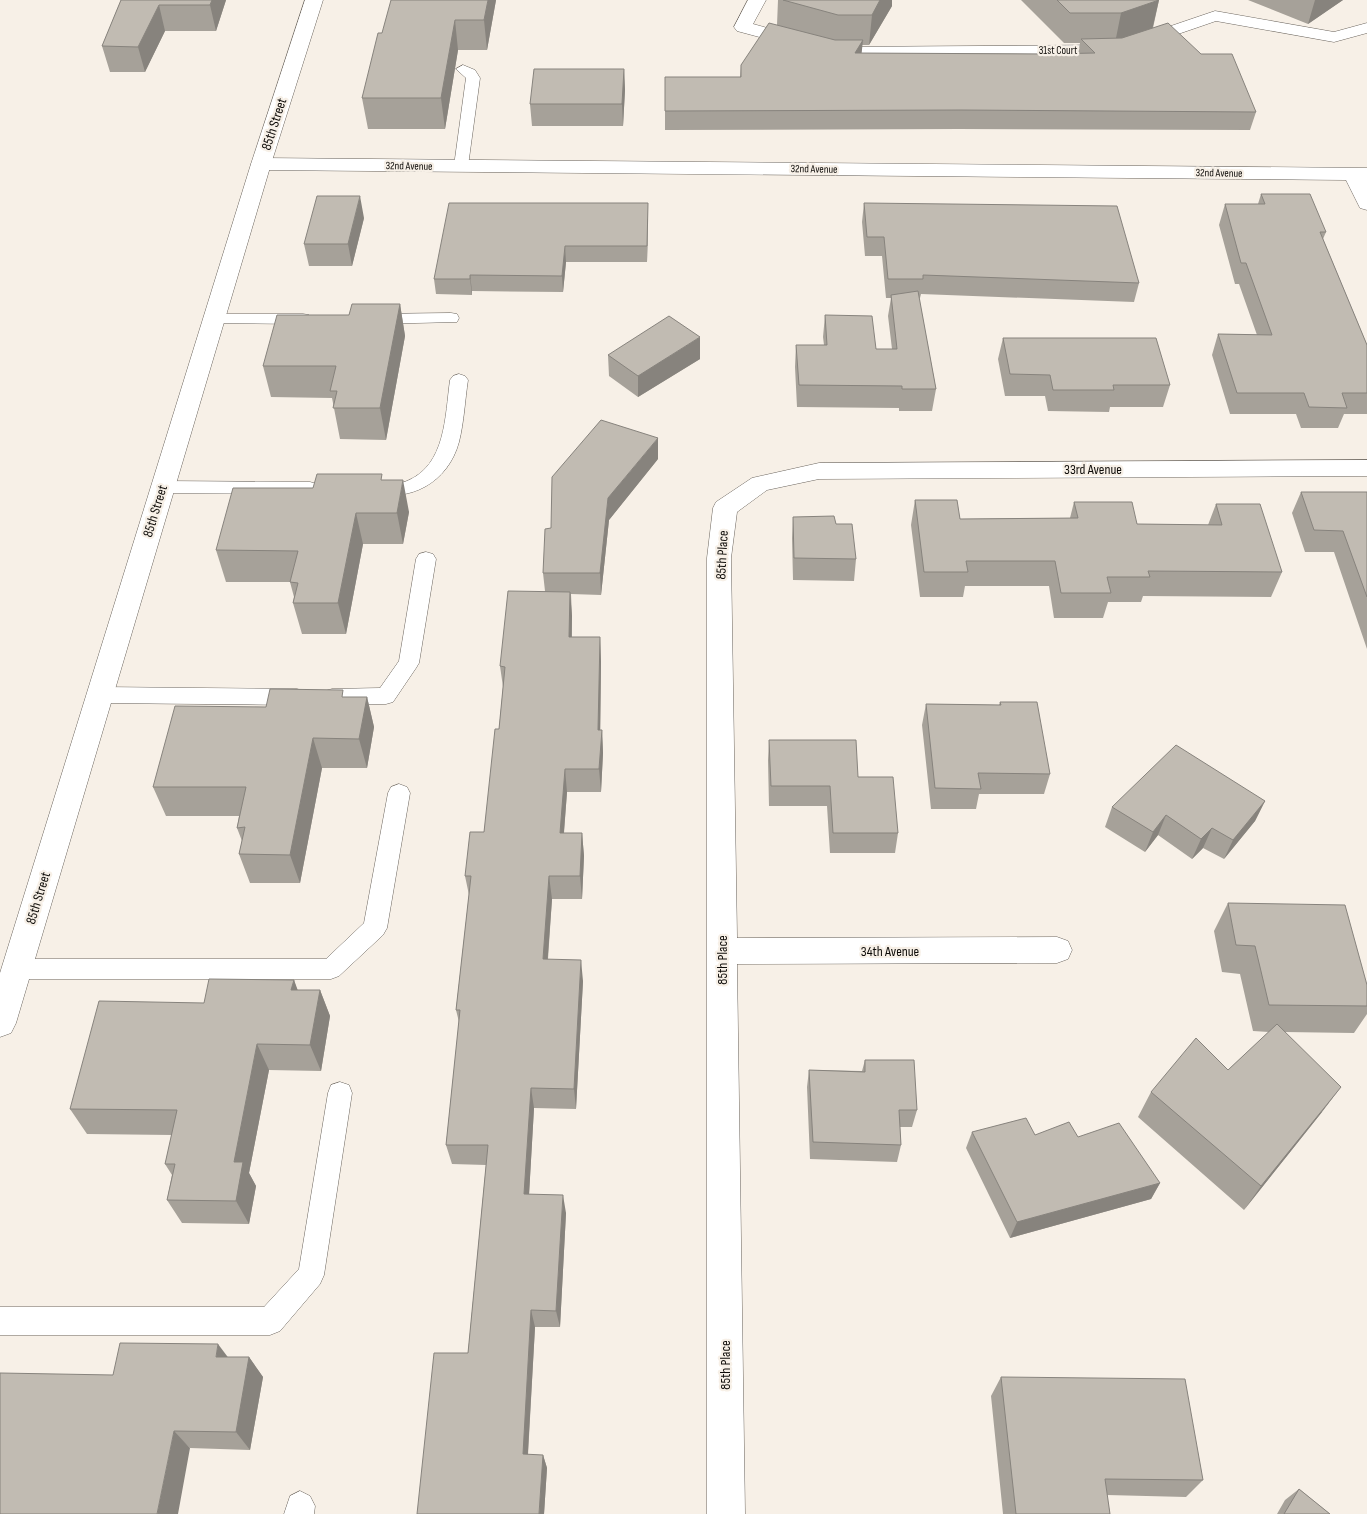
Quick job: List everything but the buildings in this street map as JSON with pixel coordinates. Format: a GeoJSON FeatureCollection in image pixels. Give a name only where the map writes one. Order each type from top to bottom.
{"type":"FeatureCollection","features":[{"type":"Feature","properties":{"kind":"street","name":"85th Street"},"geometry":{"type":"LineString","coordinates":[[0,1023],[261,164],[314,0]]}},
{"type":"Feature","properties":{"kind":"street","name":"31st Court"},"geometry":{"type":"LineString","coordinates":[[757,0],[743,27],[834,52],[1117,50],[1208,10],[1334,37],[1367,28]]}},
{"type":"Feature","properties":{"kind":"street","name":"32nd Avenue"},"geometry":{"type":"LineString","coordinates":[[261,164],[1360,174]]}},
{"type":"Feature","properties":{"kind":"street"},"geometry":{"type":"LineString","coordinates":[[1360,174],[1367,204]]}},
{"type":"Feature","properties":{"kind":"street","name":"33rd Avenue"},"geometry":{"type":"LineString","coordinates":[[819,470],[1367,468]]}},
{"type":"Feature","properties":{"kind":"street","name":"85th Place"},"geometry":{"type":"LineString","coordinates":[[726,1514],[720,558],[725,508],[760,484],[819,470]]}},
{"type":"Feature","properties":{"kind":"street","name":"34th Avenue"},"geometry":{"type":"LineString","coordinates":[[722,951],[1057,950]]}},
{"type":"Feature","properties":{"kind":"lane"},"geometry":{"type":"LineString","coordinates":[[461,166],[473,78],[470,73],[464,70]]}},
{"type":"Feature","properties":{"kind":"lane"},"geometry":{"type":"LineString","coordinates":[[362,319],[452,318]]}},
{"type":"Feature","properties":{"kind":"lane"},"geometry":{"type":"LineString","coordinates":[[214,319],[323,319]]}},
{"type":"Feature","properties":{"kind":"lane"},"geometry":{"type":"LineString","coordinates":[[361,488],[410,488],[438,468],[450,442],[459,380]]}},
{"type":"Feature","properties":{"kind":"lane"},"geometry":{"type":"LineString","coordinates":[[162,487],[331,488]]}},
{"type":"Feature","properties":{"kind":"lane"},"geometry":{"type":"LineString","coordinates":[[100,695],[386,696],[409,663],[426,559]]}},
{"type":"Feature","properties":{"kind":"lane"},"geometry":{"type":"LineString","coordinates":[[16,969],[331,969],[375,928],[399,793]]}},
{"type":"Feature","properties":{"kind":"lane"},"geometry":{"type":"LineString","coordinates":[[0,1321],[270,1321],[311,1275],[340,1094]]}}]}
